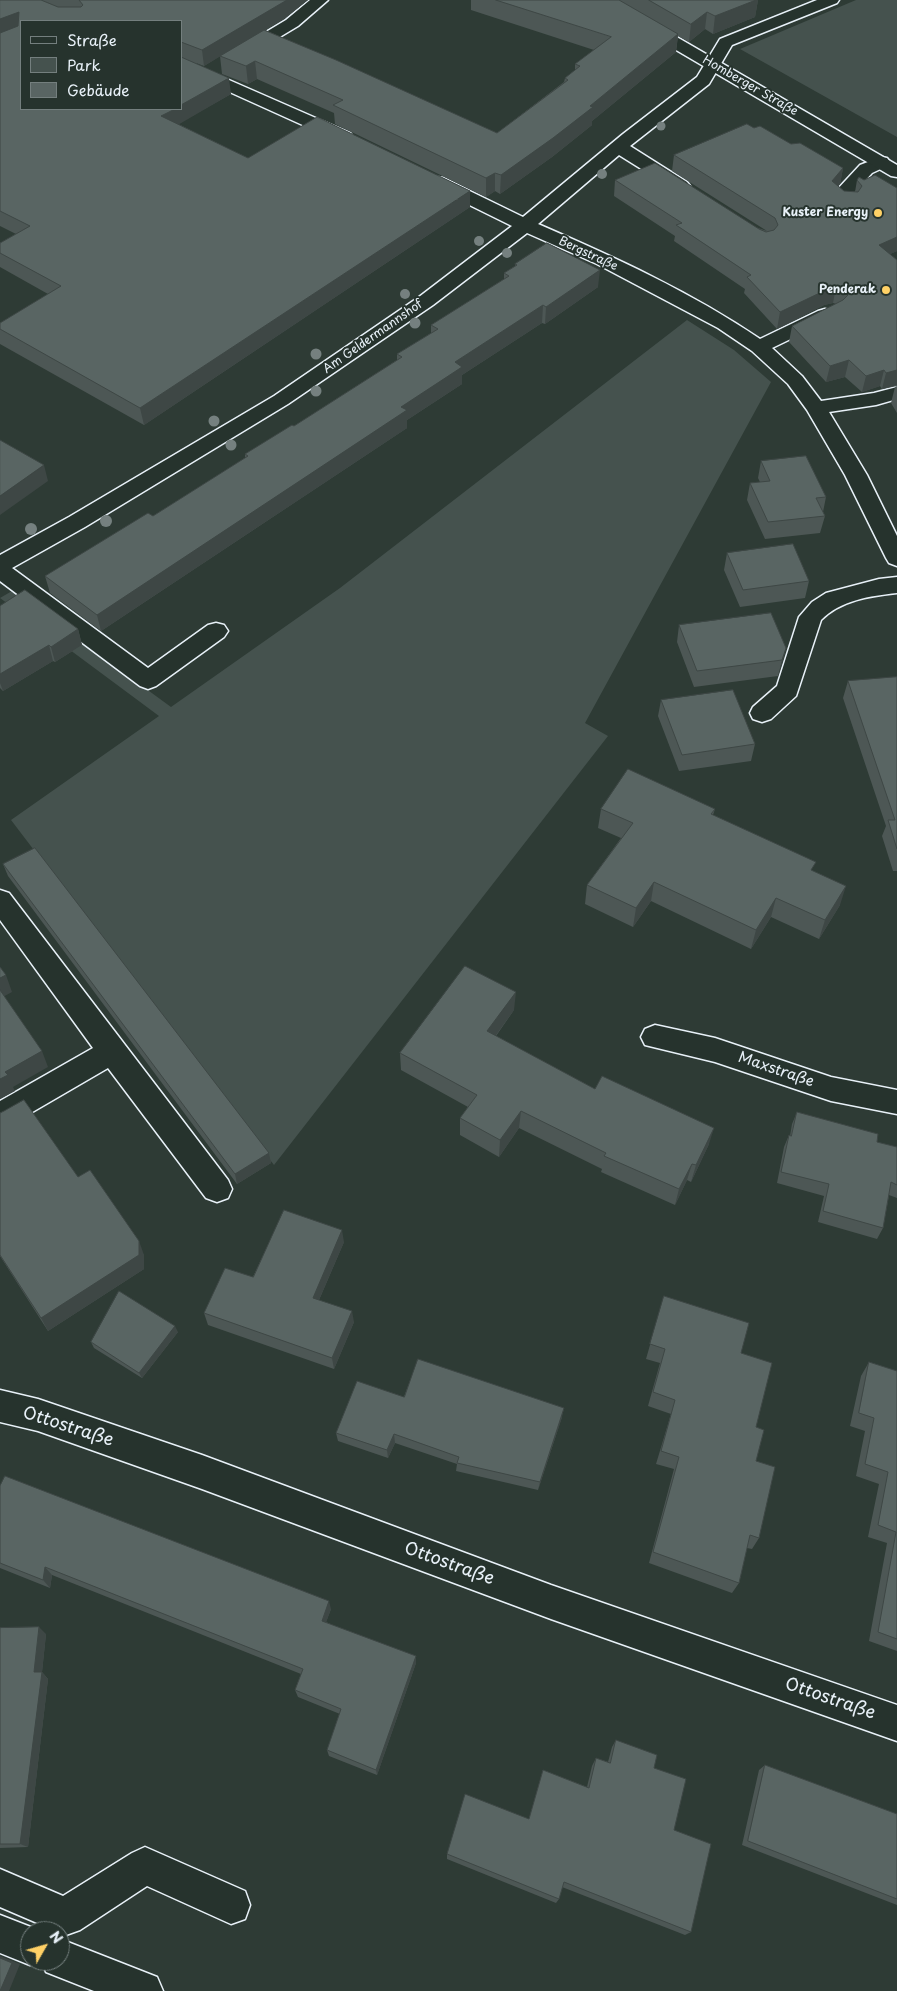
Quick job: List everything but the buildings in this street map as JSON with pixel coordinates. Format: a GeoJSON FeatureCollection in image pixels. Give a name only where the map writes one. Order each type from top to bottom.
{"type":"FeatureCollection","features":[{"type":"Feature","properties":{"kind":"street"},"geometry":{"type":"LineString","coordinates":[[206,74],[292,23],[320,0]]}},
{"type":"Feature","properties":{"kind":"street","name":"Homberger Straße"},"geometry":{"type":"LineString","coordinates":[[602,0],[897,172]]}},
{"type":"Feature","properties":{"kind":"street","name":"Am Geldermannshof"},"geometry":{"type":"LineString","coordinates":[[0,565],[77,522],[281,400],[426,301],[525,225],[619,146],[703,80],[726,42],[831,0]]}},
{"type":"Feature","properties":{"kind":"street"},"geometry":{"type":"LineString","coordinates":[[182,64],[356,143]]}},
{"type":"Feature","properties":{"kind":"street"},"geometry":{"type":"LineString","coordinates":[[619,146],[692,193]]}},
{"type":"Feature","properties":{"kind":"street"},"geometry":{"type":"LineString","coordinates":[[855,194],[866,169],[881,162]]}},
{"type":"Feature","properties":{"kind":"street","name":"Bergstraße"},"geometry":{"type":"LineString","coordinates":[[419,173],[525,225],[604,260],[725,324],[758,347],[795,380],[816,408],[856,475],[897,558]]}},
{"type":"Feature","properties":{"kind":"street"},"geometry":{"type":"LineString","coordinates":[[758,347],[832,311]]}},
{"type":"Feature","properties":{"kind":"street"},"geometry":{"type":"LineString","coordinates":[[816,408],[876,399],[897,393]]}},
{"type":"Feature","properties":{"kind":"street"},"geometry":{"type":"LineString","coordinates":[[0,570],[148,680],[216,631]]}},
{"type":"Feature","properties":{"kind":"street"},"geometry":{"type":"LineString","coordinates":[[762,713],[788,690],[811,617],[820,608],[834,600],[879,587],[897,585]]}},
{"type":"Feature","properties":{"kind":"street"},"geometry":{"type":"LineString","coordinates":[[0,900],[217,1189]]}},
{"type":"Feature","properties":{"kind":"street","name":"Maxstraße"},"geometry":{"type":"LineString","coordinates":[[655,1037],[715,1050],[831,1089],[897,1102]]}},
{"type":"Feature","properties":{"kind":"street"},"geometry":{"type":"LineString","coordinates":[[0,1116],[112,1051]]}},
{"type":"Feature","properties":{"kind":"street","name":"Ottostraße"},"geometry":{"type":"LineString","coordinates":[[0,1406],[38,1415],[193,1469],[551,1602],[897,1723]]}},
{"type":"Feature","properties":{"kind":"street"},"geometry":{"type":"LineString","coordinates":[[0,1888],[66,1916],[144,1866],[231,1905]]}},
{"type":"Feature","properties":{"kind":"street"},"geometry":{"type":"LineString","coordinates":[[0,1934],[20,1942]]}},
{"type":"Feature","properties":{"kind":"street"},"geometry":{"type":"LineString","coordinates":[[70,1962],[143,1991]]}},
{"type":"Feature","properties":{"kind":"green space"},"geometry":{"type":"Polygon","coordinates":[[[856,0],[897,0],[897,137],[740,49],[856,0]]]}},
{"type":"Feature","properties":{"kind":"green space"},"geometry":{"type":"Polygon","coordinates":[[[687,320],[734,350],[771,382],[585,723],[608,736],[274,1165],[11,820],[159,716],[0,598],[12,591],[171,707],[340,588],[687,320]]]}},
{"type":"Feature","properties":{"kind":"place","name":"Kuster Energy"},"geometry":{"type":"Point","coordinates":[878,213]}},
{"type":"Feature","properties":{"kind":"place","name":"Penderak"},"geometry":{"type":"Point","coordinates":[886,290]}}]}
